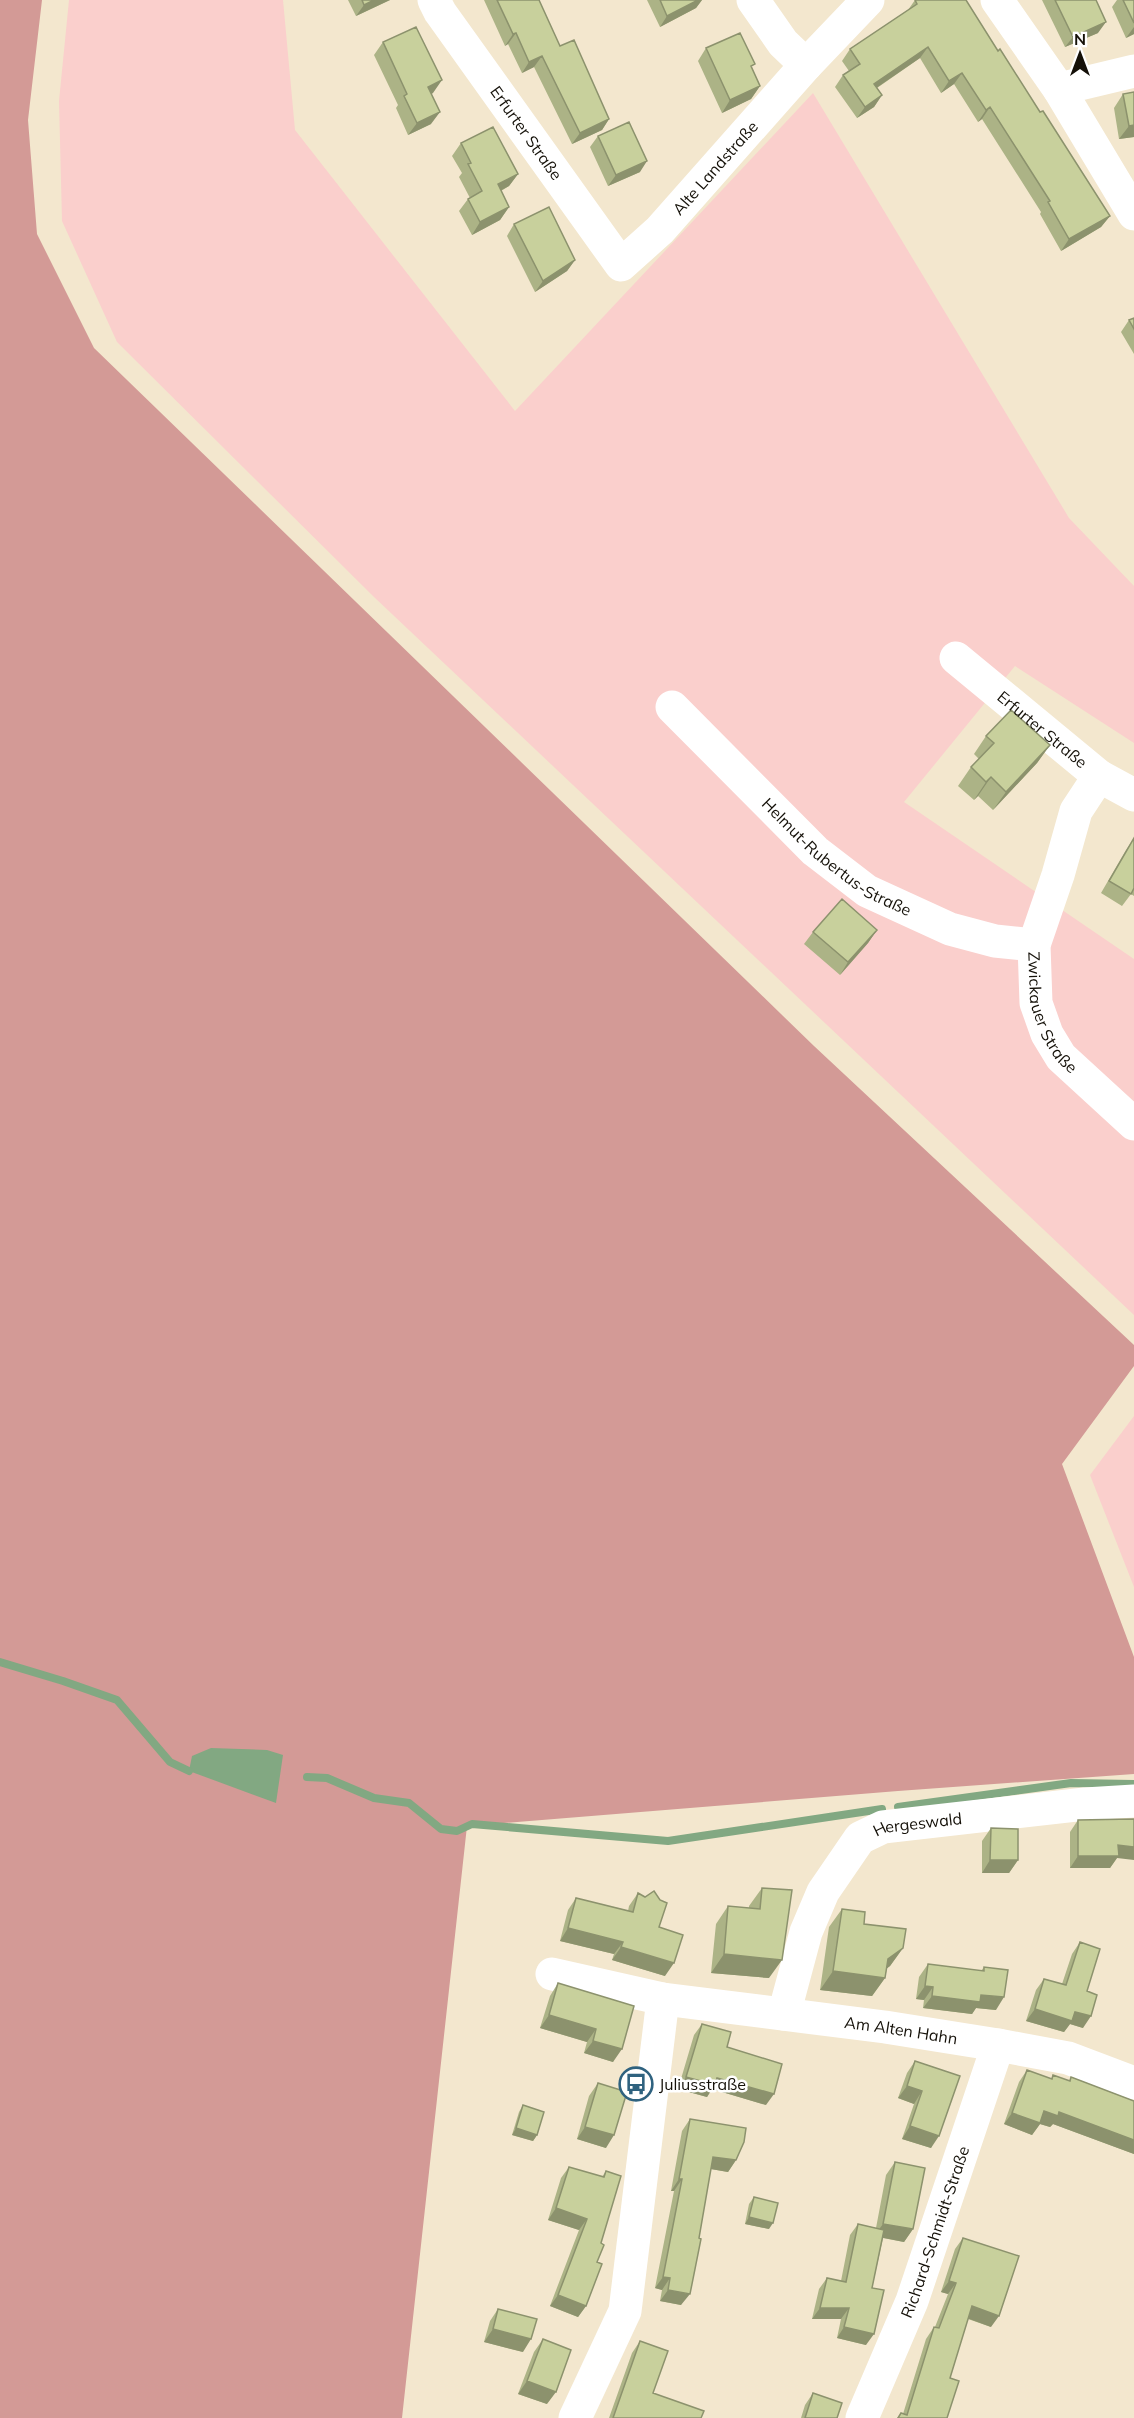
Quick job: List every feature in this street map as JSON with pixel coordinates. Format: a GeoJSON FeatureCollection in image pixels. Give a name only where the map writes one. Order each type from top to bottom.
{"type":"FeatureCollection","features":[{"type":"Feature","properties":{"kind":"street","name":"Erfurter Straße"},"geometry":{"type":"LineString","coordinates":[[434,0],[440,12],[621,265]]}},
{"type":"Feature","properties":{"kind":"street"},"geometry":{"type":"LineString","coordinates":[[753,0],[783,43],[806,65]]}},
{"type":"Feature","properties":{"kind":"street","name":"Alte Landstraße"},"geometry":{"type":"LineString","coordinates":[[621,265],[660,230],[806,65],[868,0]]}},
{"type":"Feature","properties":{"kind":"street"},"geometry":{"type":"LineString","coordinates":[[997,0],[1059,88],[1134,214]]}},
{"type":"Feature","properties":{"kind":"street"},"geometry":{"type":"LineString","coordinates":[[1059,88],[1134,71]]}},
{"type":"Feature","properties":{"kind":"street","name":"Erfurter Straße"},"geometry":{"type":"LineString","coordinates":[[956,658],[1099,776],[1134,795]]}},
{"type":"Feature","properties":{"kind":"street","name":"Helmut-Rubertus-Straße"},"geometry":{"type":"LineString","coordinates":[[672,707],[815,851],[867,891],[950,929],[995,941],[1034,945]]}},
{"type":"Feature","properties":{"kind":"street","name":"Zwickauer Straße"},"geometry":{"type":"LineString","coordinates":[[1099,776],[1076,811],[1058,875],[1034,945],[1036,1003],[1047,1034],[1061,1057],[1134,1124]]}},
{"type":"Feature","properties":{"kind":"street","name":"Hergeswald"},"geometry":{"type":"LineString","coordinates":[[784,2014],[806,1932],[823,1892],[860,1838],[883,1827],[1085,1804],[1134,1801]]}},
{"type":"Feature","properties":{"kind":"street"},"geometry":{"type":"LineString","coordinates":[[552,1974],[663,1999],[625,2311],[575,2418]]}},
{"type":"Feature","properties":{"kind":"street","name":"Am Alten Hahn"},"geometry":{"type":"LineString","coordinates":[[663,1999],[998,2045],[1068,2058],[1134,2083]]}},
{"type":"Feature","properties":{"kind":"street","name":"Richard-Schmidt-Straße"},"geometry":{"type":"LineString","coordinates":[[862,2418],[912,2301],[998,2045]]}},
{"type":"Feature","properties":{"kind":"shaded area"},"geometry":{"type":"Polygon","coordinates":[[[0,0],[42,0],[28,120],[37,234],[94,348],[814,1046],[1134,1345],[1134,1366],[1062,1464],[1134,1657],[1134,1774],[467,1826],[402,2418],[0,2418],[0,0]]]}},
{"type":"Feature","properties":{"kind":"shaded area"},"geometry":{"type":"Polygon","coordinates":[[[69,0],[283,0],[295,130],[515,411],[813,93],[1069,518],[1134,586],[1134,743],[1015,666],[904,802],[1134,959],[1134,1315],[374,597],[117,342],[62,221],[59,101],[69,0]]]}},
{"type":"Feature","properties":{"kind":"shaded area"},"geometry":{"type":"Polygon","coordinates":[[[1134,1416],[1134,1587],[1090,1475],[1134,1416]]]}},
{"type":"Feature","properties":{"kind":"shaded area"},"geometry":{"type":"Polygon","coordinates":[[[211,1748],[267,1750],[283,1755],[276,1803],[189,1771],[192,1756],[211,1748]]]}},
{"type":"Feature","properties":{"kind":"building"},"geometry":{"type":"Polygon","coordinates":[[[362,0],[374,0],[364,5],[362,0]]]}},
{"type":"Feature","properties":{"kind":"building"},"geometry":{"type":"Polygon","coordinates":[[[497,0],[539,0],[560,46],[574,40],[609,119],[580,133],[542,56],[529,62],[497,0]]]}},
{"type":"Feature","properties":{"kind":"building"},"geometry":{"type":"Polygon","coordinates":[[[660,0],[698,0],[667,16],[660,0]]]}},
{"type":"Feature","properties":{"kind":"building"},"geometry":{"type":"Polygon","coordinates":[[[915,0],[966,0],[1040,112],[1043,111],[1110,216],[1069,239],[1048,202],[1050,201],[990,107],[986,110],[962,73],[949,81],[928,47],[874,84],[882,95],[865,107],[843,75],[860,64],[850,49],[917,4],[915,0]]]}},
{"type":"Feature","properties":{"kind":"building"},"geometry":{"type":"Polygon","coordinates":[[[1055,0],[1096,0],[1106,22],[1073,37],[1055,0]]]}},
{"type":"Feature","properties":{"kind":"building"},"geometry":{"type":"Polygon","coordinates":[[[1123,0],[1134,0],[1134,23],[1123,0]]]}},
{"type":"Feature","properties":{"kind":"building"},"geometry":{"type":"Polygon","coordinates":[[[416,27],[442,80],[428,87],[440,112],[417,123],[404,96],[407,94],[383,42],[416,27]]]}},
{"type":"Feature","properties":{"kind":"building"},"geometry":{"type":"Polygon","coordinates":[[[740,33],[755,64],[751,66],[760,86],[730,100],[706,48],[740,33]]]}},
{"type":"Feature","properties":{"kind":"building"},"geometry":{"type":"Polygon","coordinates":[[[1134,92],[1134,125],[1129,126],[1123,94],[1134,92]]]}},
{"type":"Feature","properties":{"kind":"building"},"geometry":{"type":"Polygon","coordinates":[[[629,122],[647,161],[616,175],[598,136],[629,122]]]}},
{"type":"Feature","properties":{"kind":"building"},"geometry":{"type":"Polygon","coordinates":[[[493,127],[518,174],[498,184],[509,207],[480,222],[468,199],[482,191],[468,164],[471,163],[461,143],[493,127]]]}},
{"type":"Feature","properties":{"kind":"building"},"geometry":{"type":"Polygon","coordinates":[[[549,207],[575,260],[543,281],[514,224],[549,207]]]}},
{"type":"Feature","properties":{"kind":"building"},"geometry":{"type":"Polygon","coordinates":[[[1134,318],[1134,329],[1129,320],[1134,318]]]}},
{"type":"Feature","properties":{"kind":"building"},"geometry":{"type":"Polygon","coordinates":[[[1011,710],[1050,745],[1006,792],[991,777],[986,782],[971,767],[994,743],[986,736],[1011,710]]]}},
{"type":"Feature","properties":{"kind":"building"},"geometry":{"type":"Polygon","coordinates":[[[1134,838],[1134,888],[1131,894],[1109,881],[1134,838]]]}},
{"type":"Feature","properties":{"kind":"building"},"geometry":{"type":"Polygon","coordinates":[[[842,899],[877,930],[848,962],[813,932],[842,899]]]}},
{"type":"Feature","properties":{"kind":"building"},"geometry":{"type":"Polygon","coordinates":[[[1134,1819],[1134,1847],[1118,1845],[1119,1856],[1078,1856],[1078,1820],[1134,1819]]]}},
{"type":"Feature","properties":{"kind":"building"},"geometry":{"type":"Polygon","coordinates":[[[991,1828],[1018,1829],[1018,1860],[990,1860],[991,1828]]]}},
{"type":"Feature","properties":{"kind":"building"},"geometry":{"type":"Polygon","coordinates":[[[762,1888],[792,1890],[782,1960],[724,1954],[728,1906],[760,1909],[762,1888]]]}},
{"type":"Feature","properties":{"kind":"building"},"geometry":{"type":"Polygon","coordinates":[[[654,1891],[660,1900],[667,1903],[659,1927],[683,1935],[674,1963],[621,1947],[623,1942],[568,1928],[576,1898],[633,1912],[638,1893],[645,1897],[654,1891]]]}},
{"type":"Feature","properties":{"kind":"building"},"geometry":{"type":"Polygon","coordinates":[[[842,1909],[865,1912],[864,1924],[906,1929],[903,1948],[888,1959],[885,1978],[833,1971],[842,1909]]]}},
{"type":"Feature","properties":{"kind":"building"},"geometry":{"type":"Polygon","coordinates":[[[1080,1942],[1100,1949],[1087,1991],[1097,1995],[1091,2016],[1075,2012],[1072,2021],[1035,2009],[1044,1979],[1066,1985],[1080,1942]]]}},
{"type":"Feature","properties":{"kind":"building"},"geometry":{"type":"Polygon","coordinates":[[[928,1964],[984,1971],[984,1967],[1008,1970],[1004,1997],[981,1995],[980,2002],[932,1996],[933,1987],[925,1986],[928,1964]]]}},
{"type":"Feature","properties":{"kind":"building"},"geometry":{"type":"Polygon","coordinates":[[[558,1983],[634,2006],[622,2049],[593,2041],[596,2029],[549,2015],[558,1983]]]}},
{"type":"Feature","properties":{"kind":"building"},"geometry":{"type":"Polygon","coordinates":[[[702,2024],[731,2032],[727,2047],[782,2064],[774,2094],[717,2078],[715,2085],[686,2077],[702,2024]]]}},
{"type":"Feature","properties":{"kind":"building"},"geometry":{"type":"Polygon","coordinates":[[[915,2061],[960,2076],[939,2136],[910,2126],[922,2091],[907,2086],[915,2061]]]}},
{"type":"Feature","properties":{"kind":"building"},"geometry":{"type":"Polygon","coordinates":[[[1027,2070],[1052,2079],[1053,2075],[1070,2081],[1071,2077],[1134,2101],[1134,2140],[1059,2112],[1058,2116],[1044,2111],[1040,2123],[1012,2113],[1027,2070]]]}},
{"type":"Feature","properties":{"kind":"building"},"geometry":{"type":"Polygon","coordinates":[[[598,2083],[627,2092],[614,2135],[585,2127],[598,2083]]]}},
{"type":"Feature","properties":{"kind":"building"},"geometry":{"type":"Polygon","coordinates":[[[523,2105],[544,2112],[537,2135],[516,2128],[523,2105]]]}},
{"type":"Feature","properties":{"kind":"building"},"geometry":{"type":"Polygon","coordinates":[[[690,2119],[746,2128],[744,2142],[736,2160],[713,2157],[690,2294],[668,2290],[670,2278],[663,2277],[682,2179],[679,2179],[690,2119]]]}},
{"type":"Feature","properties":{"kind":"building"},"geometry":{"type":"Polygon","coordinates":[[[895,2162],[925,2168],[913,2229],[883,2224],[895,2162]]]}},
{"type":"Feature","properties":{"kind":"building"},"geometry":{"type":"Polygon","coordinates":[[[569,2167],[604,2177],[606,2171],[621,2176],[601,2243],[604,2245],[597,2262],[602,2264],[586,2306],[558,2295],[587,2219],[556,2208],[569,2167]]]}},
{"type":"Feature","properties":{"kind":"building"},"geometry":{"type":"Polygon","coordinates":[[[754,2197],[778,2203],[773,2223],[749,2217],[754,2197]]]}},
{"type":"Feature","properties":{"kind":"building"},"geometry":{"type":"Polygon","coordinates":[[[858,2224],[884,2230],[872,2288],[884,2290],[874,2334],[844,2327],[849,2308],[820,2308],[827,2278],[846,2282],[858,2224]]]}},
{"type":"Feature","properties":{"kind":"building"},"geometry":{"type":"Polygon","coordinates":[[[963,2238],[1019,2256],[999,2316],[972,2306],[950,2378],[959,2381],[947,2418],[898,2418],[901,2413],[907,2415],[934,2327],[939,2328],[956,2283],[949,2281],[963,2238]]]}},
{"type":"Feature","properties":{"kind":"building"},"geometry":{"type":"Polygon","coordinates":[[[498,2309],[537,2319],[531,2339],[493,2329],[498,2309]]]}},
{"type":"Feature","properties":{"kind":"building"},"geometry":{"type":"Polygon","coordinates":[[[543,2339],[571,2350],[556,2392],[527,2381],[543,2339]]]}},
{"type":"Feature","properties":{"kind":"building"},"geometry":{"type":"Polygon","coordinates":[[[640,2341],[668,2351],[653,2393],[704,2411],[701,2418],[613,2418],[640,2341]]]}},
{"type":"Feature","properties":{"kind":"building"},"geometry":{"type":"Polygon","coordinates":[[[813,2393],[842,2403],[837,2418],[805,2418],[813,2393]]]}},
{"type":"Feature","properties":{"kind":"waterway"},"geometry":{"type":"LineString","coordinates":[[0,1662],[117,1700],[170,1762],[189,1771]]}},
{"type":"Feature","properties":{"kind":"waterway"},"geometry":{"type":"LineString","coordinates":[[307,1777],[327,1778],[374,1798],[409,1803],[441,1829],[457,1831],[472,1824],[668,1841],[882,1809]]}},
{"type":"Feature","properties":{"kind":"waterway"},"geometry":{"type":"LineString","coordinates":[[898,1807],[1071,1783],[1134,1784]]}},
{"type":"Feature","properties":{"kind":"place","name":"Juliusstraße"},"geometry":{"type":"Point","coordinates":[636,2084]}}]}
